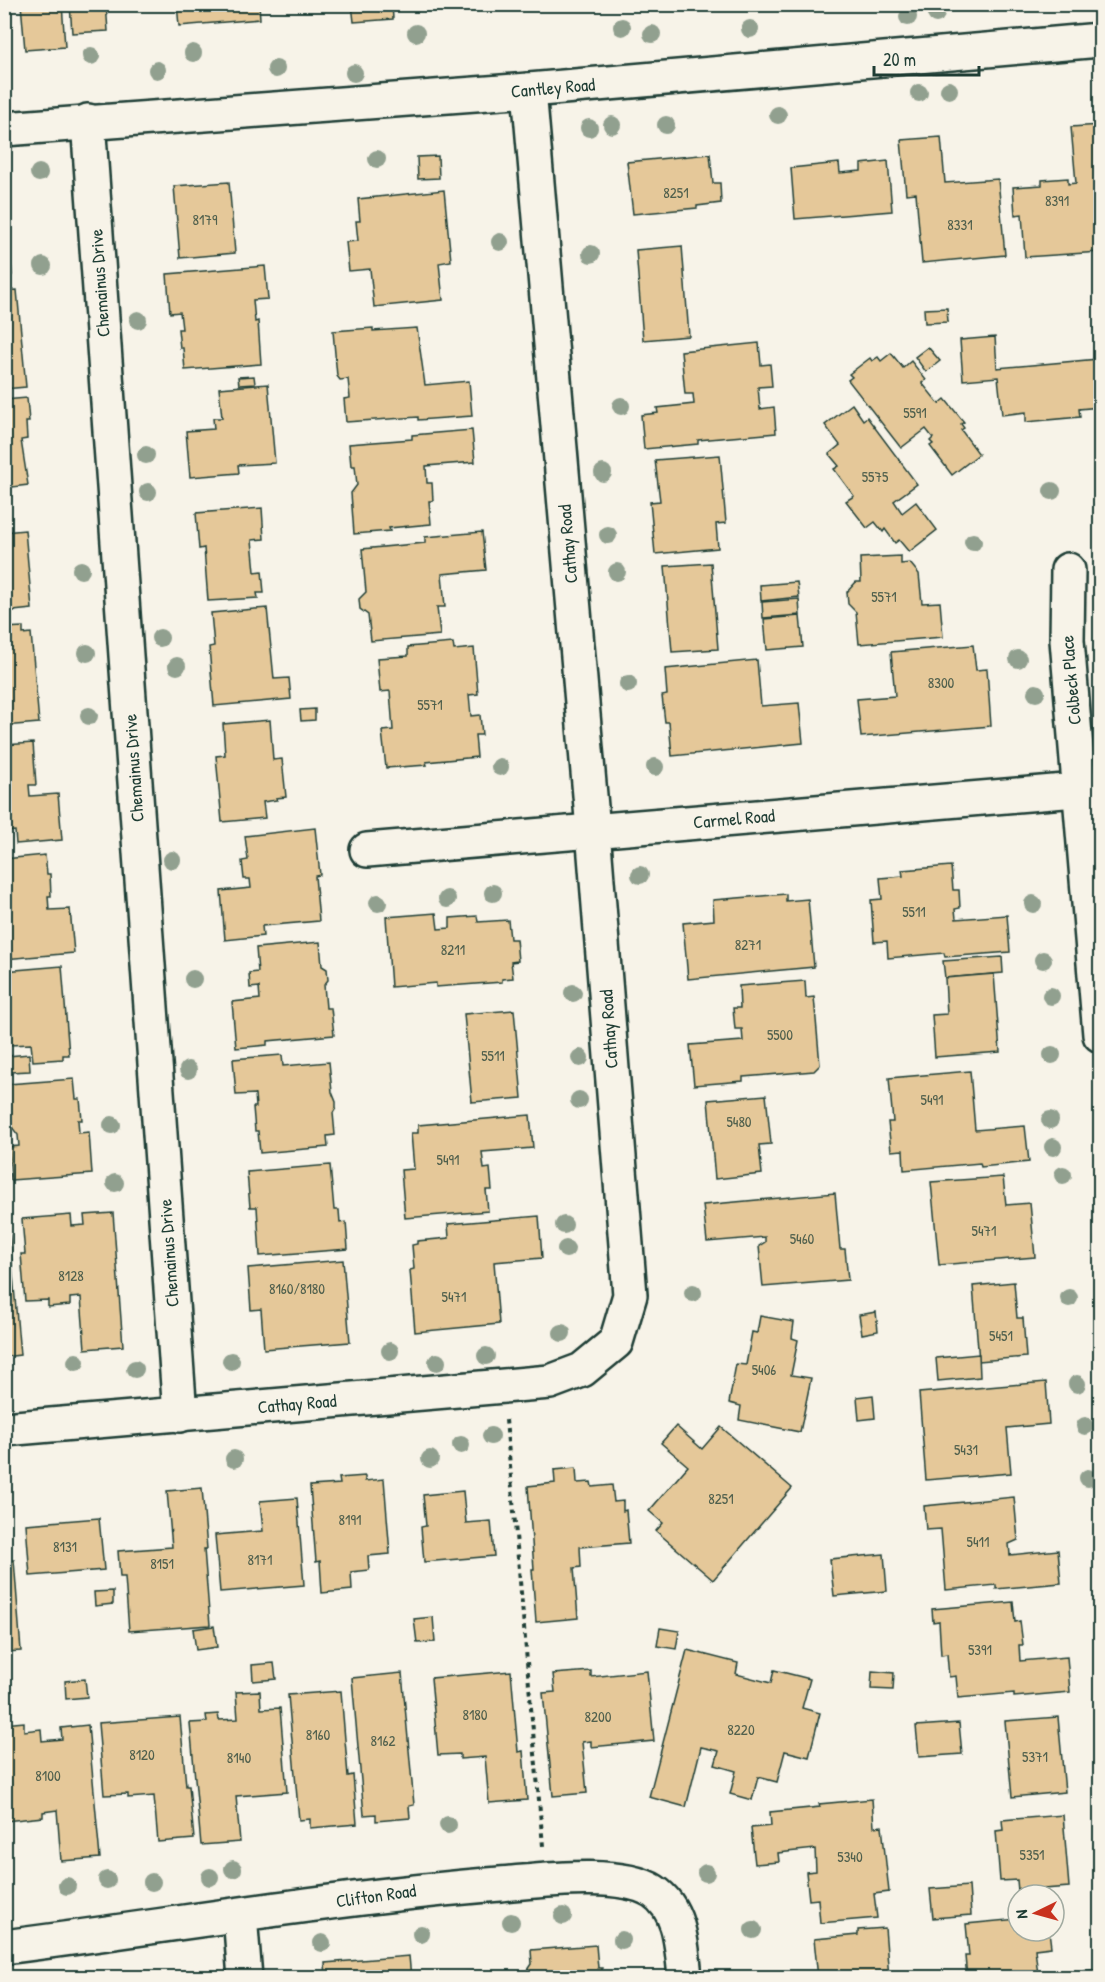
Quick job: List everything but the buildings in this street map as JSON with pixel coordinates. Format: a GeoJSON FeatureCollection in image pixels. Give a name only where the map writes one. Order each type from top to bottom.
{"type":"FeatureCollection","features":[{"type":"Feature","properties":{"kind":"street","name":"Cantley Road"},"geometry":{"type":"LineString","coordinates":[[4,129],[529,90],[1101,40]]}},
{"type":"Feature","properties":{"kind":"street","name":"Cathay Road"},"geometry":{"type":"LineString","coordinates":[[4,1429],[550,1382],[582,1370],[616,1342],[630,1295],[593,830],[529,90]]}},
{"type":"Feature","properties":{"kind":"street","name":"Chemainus Drive"},"geometry":{"type":"LineString","coordinates":[[88,121],[180,1414]]}},
{"type":"Feature","properties":{"kind":"street","name":"Colbeck Place"},"geometry":{"type":"LineString","coordinates":[[1068,570],[1067,640],[1090,789],[1101,1035]]}},
{"type":"Feature","properties":{"kind":"street","name":"Carmel Road"},"geometry":{"type":"LineString","coordinates":[[367,850],[1090,789]]}},
{"type":"Feature","properties":{"kind":"street","name":"Clifton Road"},"geometry":{"type":"LineString","coordinates":[[4,1947],[423,1890],[546,1881],[606,1880],[641,1886],[662,1898],[671,1911],[678,1931],[685,1977]]}},
{"type":"Feature","properties":{"kind":"street"},"geometry":{"type":"LineString","coordinates":[[240,1915],[245,1977]]}},
{"type":"Feature","properties":{"kind":"path"},"geometry":{"type":"LineString","coordinates":[[503,1386],[546,1881]]}}]}
